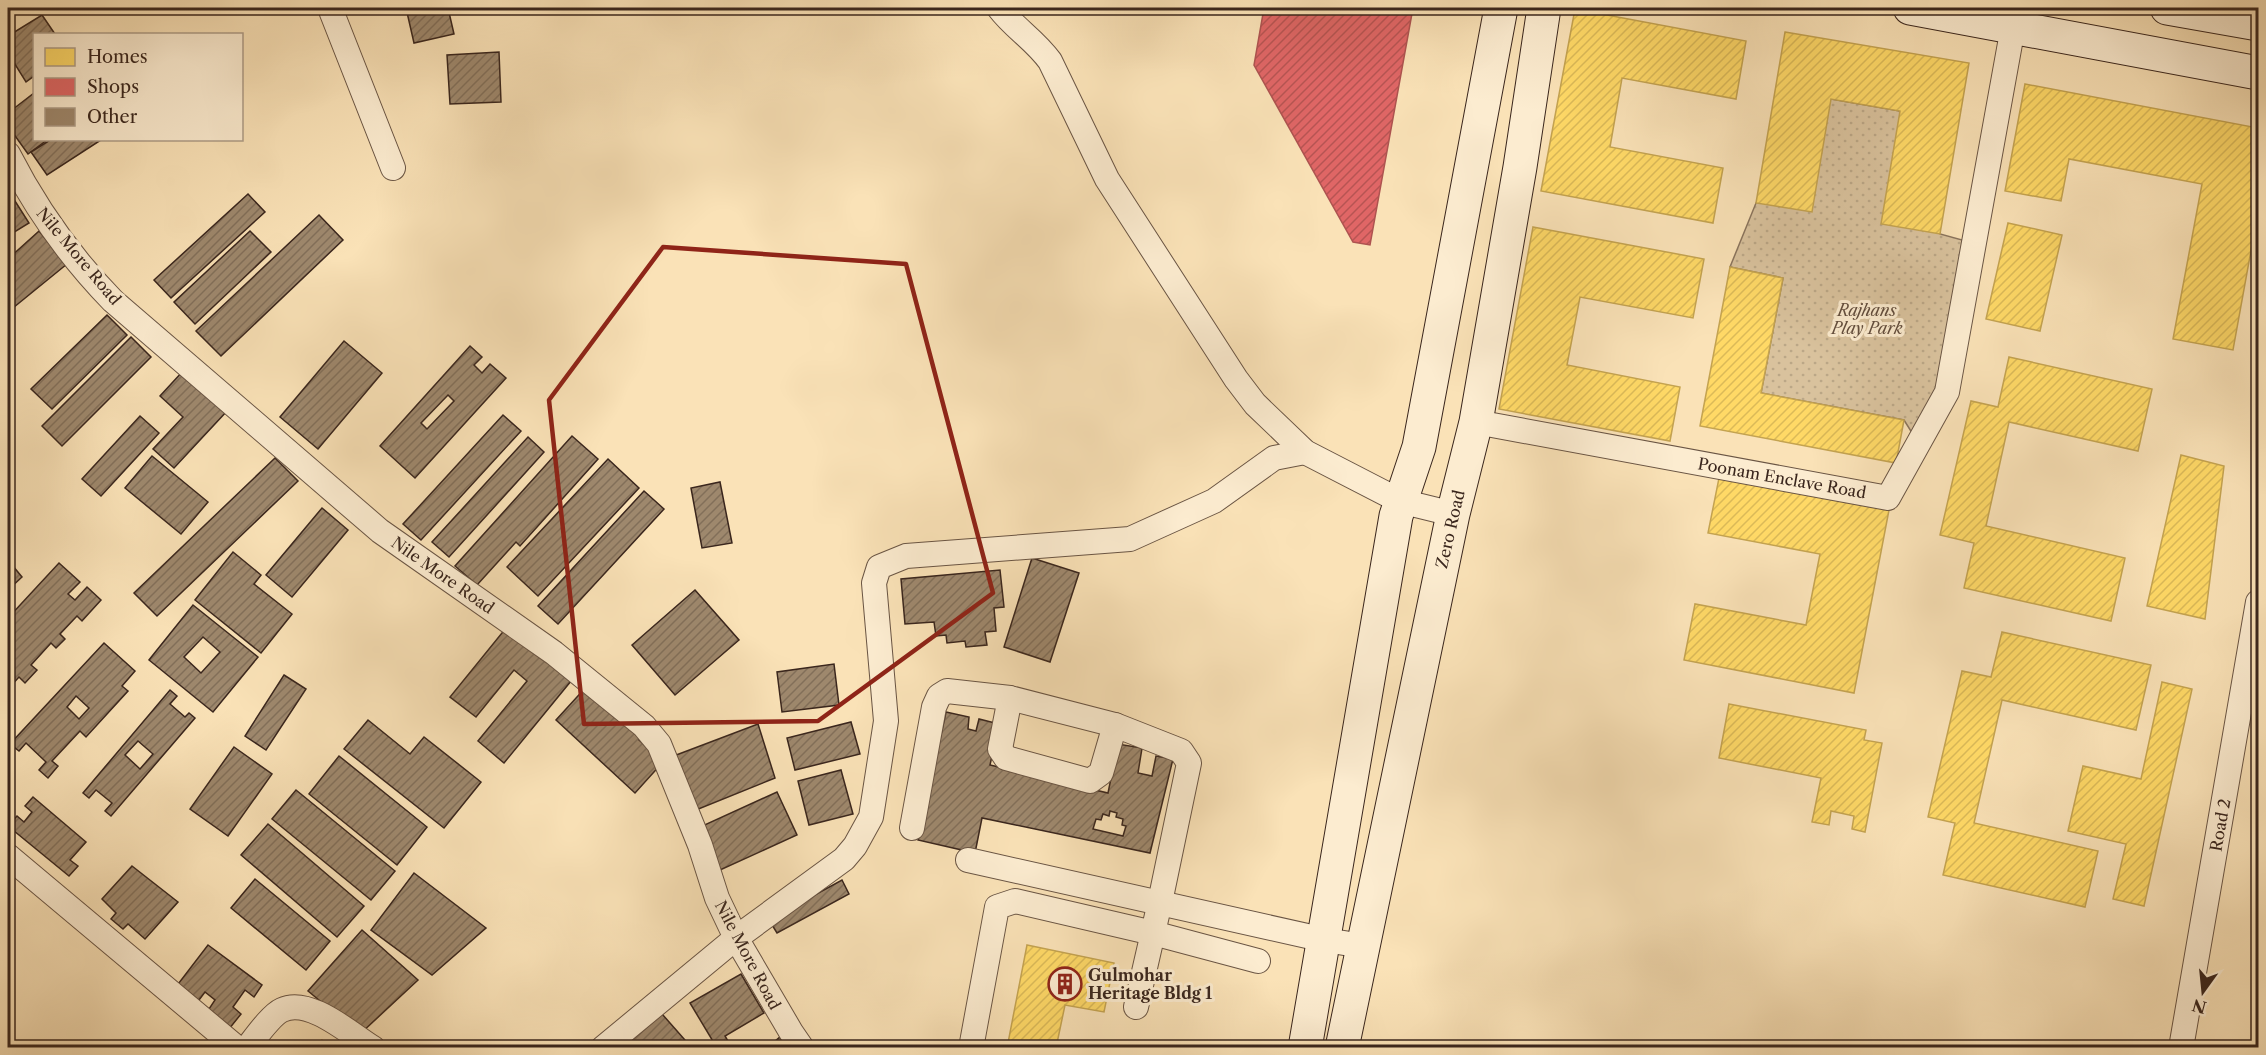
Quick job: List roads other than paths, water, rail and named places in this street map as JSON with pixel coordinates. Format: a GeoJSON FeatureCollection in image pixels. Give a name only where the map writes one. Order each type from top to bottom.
{"type":"FeatureCollection","features":[{"type":"Feature","properties":{"kind":"street"},"geometry":{"type":"LineString","coordinates":[[330,8],[393,168]]}},
{"type":"Feature","properties":{"kind":"street"},"geometry":{"type":"LineString","coordinates":[[999,8],[1038,44],[1050,61],[1107,179],[1236,379],[1255,404],[1305,452],[1400,501],[1453,514]]}},
{"type":"Feature","properties":{"kind":"street"},"geometry":{"type":"LineString","coordinates":[[1305,1047],[1396,516],[1419,447],[1501,8]]}},
{"type":"Feature","properties":{"kind":"street","name":"Zero Road"},"geometry":{"type":"LineString","coordinates":[[1342,1047],[1453,514],[1476,422],[1520,167],[1544,8]]}},
{"type":"Feature","properties":{"kind":"street"},"geometry":{"type":"LineString","coordinates":[[1910,8],[1971,13],[2013,27],[2259,74]]}},
{"type":"Feature","properties":{"kind":"street"},"geometry":{"type":"LineString","coordinates":[[2167,8],[2259,24]]}},
{"type":"Feature","properties":{"kind":"street","name":"Poonam Enclave Road"},"geometry":{"type":"LineString","coordinates":[[1476,422],[1888,498],[1947,392],[2013,27]]}},
{"type":"Feature","properties":{"kind":"street","name":"Nile More Road"},"geometry":{"type":"LineString","coordinates":[[8,154],[33,201],[99,286],[114,301],[380,531],[554,653],[644,726],[659,744],[700,845],[717,898],[736,938],[802,1047]]}},
{"type":"Feature","properties":{"kind":"street"},"geometry":{"type":"LineString","coordinates":[[1474,157],[1520,167]]}},
{"type":"Feature","properties":{"kind":"street"},"geometry":{"type":"LineString","coordinates":[[603,1047],[736,938],[843,859],[855,846],[871,817],[885,721],[874,583],[879,567],[906,556],[1130,539],[1214,501],[1274,458],[1305,452]]}},
{"type":"Feature","properties":{"kind":"street","name":"Road 2"},"geometry":{"type":"LineString","coordinates":[[2181,1047],[2259,602]]}},
{"type":"Feature","properties":{"kind":"street"},"geometry":{"type":"LineString","coordinates":[[912,828],[934,707],[939,696],[947,691],[1010,698],[1115,725],[1181,751],[1188,763],[1136,1007]]}},
{"type":"Feature","properties":{"kind":"street"},"geometry":{"type":"LineString","coordinates":[[1010,698],[1000,749],[1006,758],[1090,781],[1101,773],[1115,725]]}},
{"type":"Feature","properties":{"kind":"street"},"geometry":{"type":"LineString","coordinates":[[8,856],[237,1047]]}},
{"type":"Feature","properties":{"kind":"street"},"geometry":{"type":"LineString","coordinates":[[968,860],[1325,940],[1363,946]]}},
{"type":"Feature","properties":{"kind":"street"},"geometry":{"type":"LineString","coordinates":[[972,1047],[997,907],[1015,902],[1153,933],[1258,961]]}},
{"type":"Feature","properties":{"kind":"street"},"geometry":{"type":"LineString","coordinates":[[247,1047],[280,1011],[295,1006],[314,1010],[373,1047]]}},
{"type":"Feature","properties":{"kind":"place","name":"Gulmohar Heritage Bldg 1"},"geometry":{"type":"Point","coordinates":[1065,984]}},
{"type":"Feature","properties":{"kind":"park label","name":"Rajhans Play Park"},"geometry":{"type":"Point","coordinates":[1867,319]}}]}
